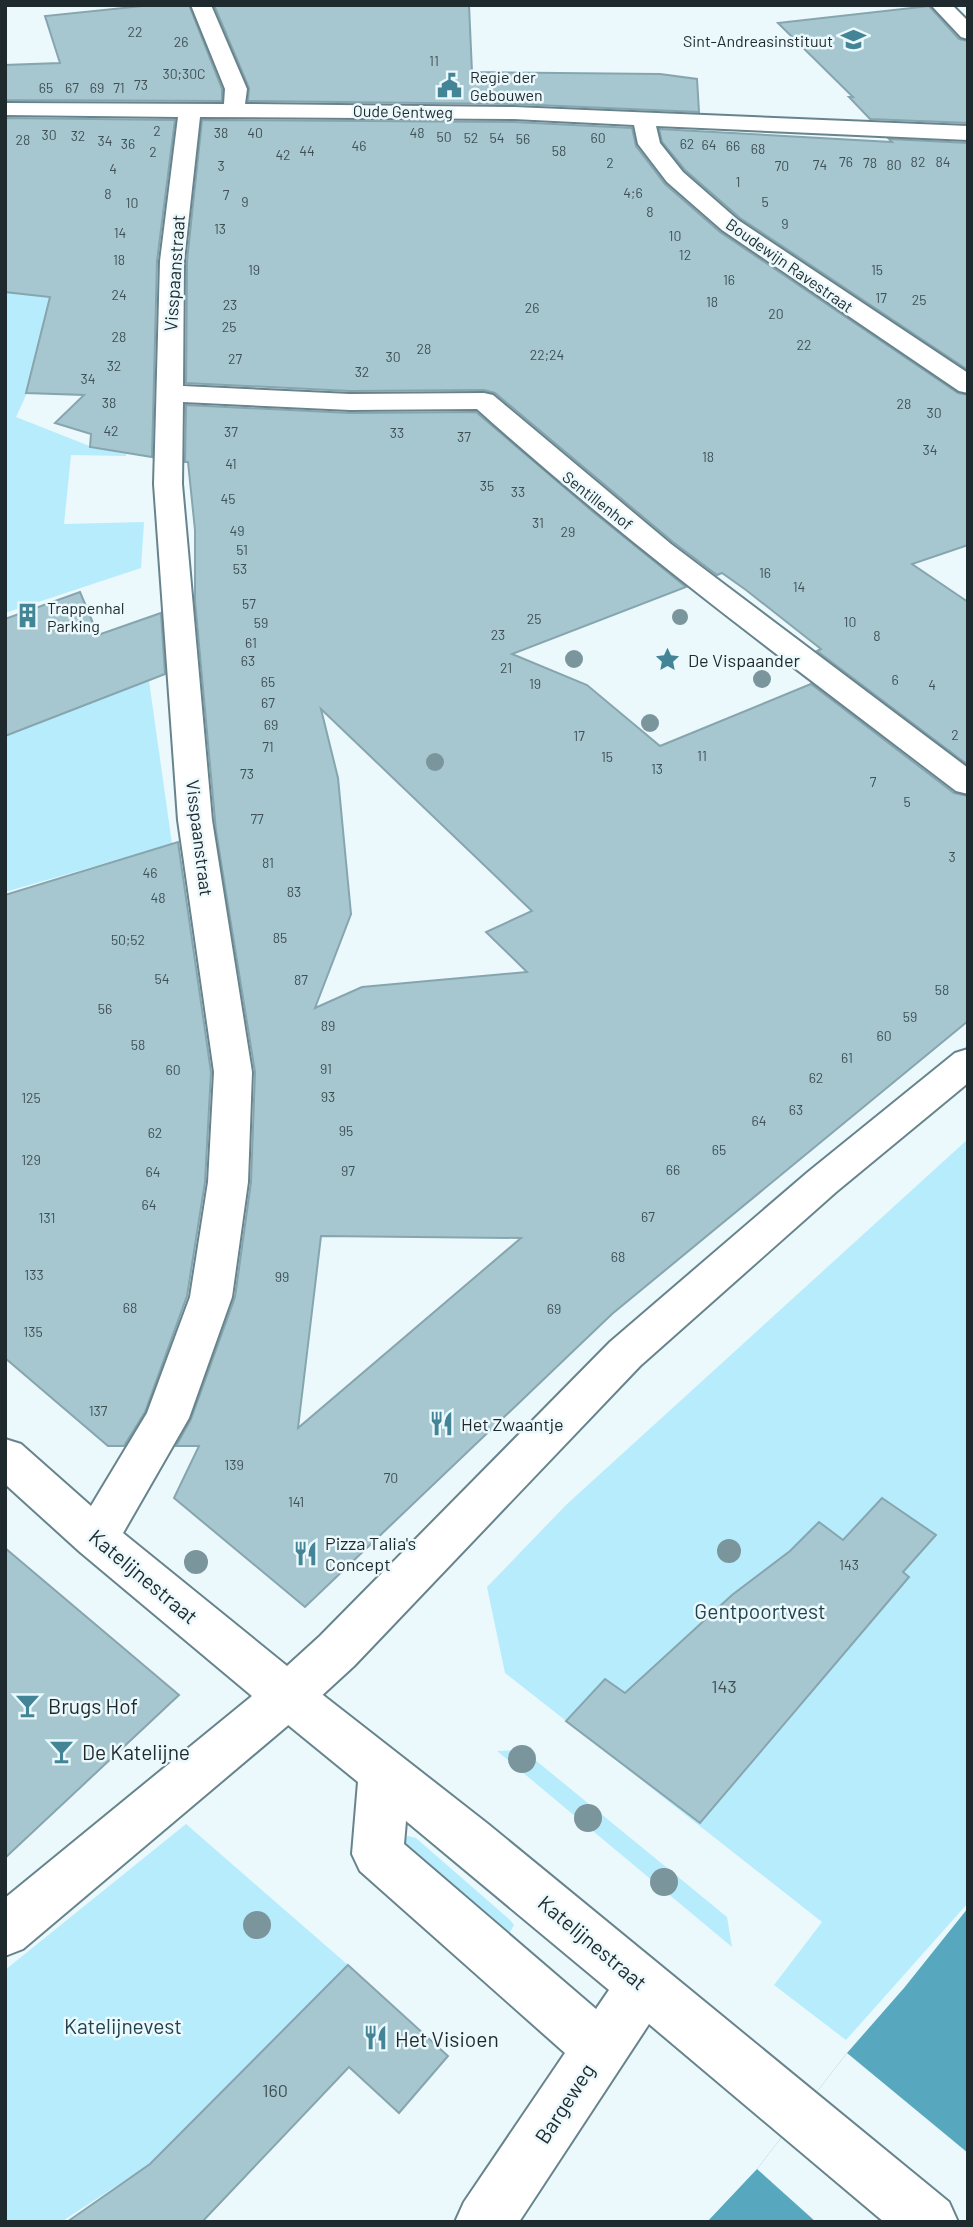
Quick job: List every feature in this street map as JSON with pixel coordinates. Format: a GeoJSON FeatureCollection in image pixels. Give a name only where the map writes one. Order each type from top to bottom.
{"type":"FeatureCollection","features":[{"type":"Feature","properties":{"kind":"street"},"geometry":{"type":"LineString","coordinates":[[201,5],[236,89],[234,111]]}},
{"type":"Feature","properties":{"kind":"street"},"geometry":{"type":"LineString","coordinates":[[941,5],[968,33]]}},
{"type":"Feature","properties":{"kind":"street","name":"Oude Gentweg"},"geometry":{"type":"LineString","coordinates":[[5,109],[488,113],[968,133]]}},
{"type":"Feature","properties":{"kind":"street","name":"Visspaanstraat"},"geometry":{"type":"LineString","coordinates":[[96,1538],[167,1418],[211,1297],[228,1182],[233,1072],[195,820],[168,484],[172,261],[190,110]]}},
{"type":"Feature","properties":{"kind":"street","name":"Boudewijn Ravestraat"},"geometry":{"type":"LineString","coordinates":[[644,118],[649,145],[675,177],[730,225],[968,385]]}},
{"type":"Feature","properties":{"kind":"street","name":"Sentillenhof"},"geometry":{"type":"LineString","coordinates":[[169,393],[350,402],[484,401],[561,470],[762,629],[968,783]]}},
{"type":"Feature","properties":{"kind":"street"},"geometry":{"type":"LineString","coordinates":[[5,1931],[288,1696],[337,1651],[625,1354],[822,1182],[968,1062]]}},
{"type":"Feature","properties":{"kind":"street","name":"Katelijnestraat"},"geometry":{"type":"LineString","coordinates":[[5,1457],[96,1538],[645,1985],[929,2222]]}},
{"type":"Feature","properties":{"kind":"street"},"geometry":{"type":"LineString","coordinates":[[384,1773],[378,1854],[600,2048]]}},
{"type":"Feature","properties":{"kind":"street","name":"Bargeweg"},"geometry":{"type":"LineString","coordinates":[[484,2222],[520,2173],[600,2048],[645,1985]]}},
{"type":"Feature","properties":{"kind":"green space"},"geometry":{"type":"Polygon","coordinates":[[[5,284],[55,285],[27,393],[16,417],[92,447],[126,454],[71,455],[64,524],[144,522],[141,568],[5,613],[5,284]]]}},
{"type":"Feature","properties":{"kind":"green space"},"geometry":{"type":"Polygon","coordinates":[[[149,681],[172,844],[5,892],[5,736],[149,681]]]}},
{"type":"Feature","properties":{"kind":"green space","name":"Gentpoortvest"},"geometry":{"type":"Polygon","coordinates":[[[968,1139],[968,1903],[846,2040],[774,1985],[822,1922],[505,1673],[487,1587],[566,1505],[968,1139]]]}},
{"type":"Feature","properties":{"kind":"green space"},"geometry":{"type":"Polygon","coordinates":[[[523,1750],[727,1917],[732,1947],[497,1751],[523,1750]]]}},
{"type":"Feature","properties":{"kind":"green space","name":"Katelijnevest"},"geometry":{"type":"Polygon","coordinates":[[[186,1824],[348,1965],[150,2164],[61,2222],[5,2222],[5,1970],[186,1824]]]}},
{"type":"Feature","properties":{"kind":"green space"},"geometry":{"type":"Polygon","coordinates":[[[408,1836],[416,1838],[510,1920],[514,1925],[510,1932],[500,1929],[406,1844],[404,1840],[408,1836]]]}},
{"type":"Feature","properties":{"kind":"shaded area"},"geometry":{"type":"Polygon","coordinates":[[[968,1908],[968,2222],[707,2222],[757,2169],[847,2053],[904,1988],[968,1908]]]}},
{"type":"Feature","properties":{"kind":"pier"},"geometry":{"type":"Polygon","coordinates":[[[847,2053],[968,2153],[968,2222],[816,2222],[757,2169],[847,2053]]]}},
{"type":"Feature","properties":{"kind":"building"},"geometry":{"type":"Polygon","coordinates":[[[152,5],[189,5],[222,89],[222,101],[5,100],[5,65],[60,63],[45,16],[152,5]]]}},
{"type":"Feature","properties":{"kind":"building"},"geometry":{"type":"Polygon","coordinates":[[[214,5],[469,5],[472,72],[660,74],[697,79],[699,112],[514,104],[248,101],[249,88],[214,5]]]}},
{"type":"Feature","properties":{"kind":"building","name":"Sint-Andreasinstituut"},"geometry":{"type":"Polygon","coordinates":[[[929,6],[959,39],[968,41],[968,123],[870,119],[849,97],[853,97],[778,23],[929,6]]]}},
{"type":"Feature","properties":{"kind":"building"},"geometry":{"type":"Polygon","coordinates":[[[5,118],[175,120],[157,261],[152,457],[90,447],[91,434],[55,423],[84,395],[26,393],[50,297],[5,292],[5,118]]]}},
{"type":"Feature","properties":{"kind":"building"},"geometry":{"type":"Polygon","coordinates":[[[202,120],[514,122],[632,128],[636,146],[665,184],[720,232],[958,393],[968,395],[968,545],[912,564],[968,602],[968,765],[817,651],[821,649],[746,590],[722,573],[717,575],[673,542],[495,393],[484,390],[350,391],[186,383],[187,261],[202,120]]]}},
{"type":"Feature","properties":{"kind":"building"},"geometry":{"type":"Polygon","coordinates":[[[659,129],[892,142],[889,139],[968,143],[968,370],[740,218],[685,170],[662,142],[659,129]]]}},
{"type":"Feature","properties":{"kind":"building"},"geometry":{"type":"Polygon","coordinates":[[[186,405],[350,413],[476,412],[686,587],[512,654],[587,685],[660,746],[811,684],[954,793],[968,796],[968,1021],[612,1314],[305,1607],[174,1498],[199,1446],[176,1446],[191,1419],[235,1297],[251,1182],[255,1072],[216,831],[195,601],[195,530],[188,462],[185,462],[186,405]],[[321,709],[338,778],[351,914],[315,1008],[362,987],[527,972],[486,932],[532,911],[321,709]],[[321,1236],[298,1428],[521,1238],[321,1236]]]}},
{"type":"Feature","properties":{"kind":"building"},"geometry":{"type":"Polygon","coordinates":[[[80,592],[98,635],[161,613],[165,674],[5,736],[5,619],[80,592]]]}},
{"type":"Feature","properties":{"kind":"building"},"geometry":{"type":"Polygon","coordinates":[[[178,842],[211,1072],[205,1182],[187,1296],[145,1412],[124,1446],[108,1446],[5,1358],[5,895],[178,842]]]}},
{"type":"Feature","properties":{"kind":"building"},"geometry":{"type":"Polygon","coordinates":[[[882,1498],[936,1535],[903,1572],[909,1577],[700,1823],[566,1721],[605,1679],[625,1693],[732,1595],[790,1551],[819,1522],[843,1540],[882,1498]]]}},
{"type":"Feature","properties":{"kind":"building"},"geometry":{"type":"Polygon","coordinates":[[[5,1548],[179,1695],[5,1858],[5,1548]]]}},
{"type":"Feature","properties":{"kind":"building"},"geometry":{"type":"Polygon","coordinates":[[[348,1965],[448,2056],[399,2113],[349,2067],[202,2222],[67,2222],[150,2164],[348,1965]]]}},
{"type":"Feature","properties":{"kind":"place","name":"Sint-Andreasinstituut"},"geometry":{"type":"Point","coordinates":[853,40]}},
{"type":"Feature","properties":{"kind":"place","name":"Regie der Gebouwen"},"geometry":{"type":"Point","coordinates":[450,85]}},
{"type":"Feature","properties":{"kind":"place","name":"Trappenhal Parking"},"geometry":{"type":"Point","coordinates":[27,616]}},
{"type":"Feature","properties":{"kind":"place","name":"De Vispaander"},"geometry":{"type":"Point","coordinates":[668,660]}},
{"type":"Feature","properties":{"kind":"place","name":"Het Zwaantje"},"geometry":{"type":"Point","coordinates":[441,1424]}},
{"type":"Feature","properties":{"kind":"place","name":"Pizza Talia's Concept"},"geometry":{"type":"Point","coordinates":[305,1553]}},
{"type":"Feature","properties":{"kind":"place","name":"Brugs Hof"},"geometry":{"type":"Point","coordinates":[28,1705]}},
{"type":"Feature","properties":{"kind":"place","name":"De Katelijne"},"geometry":{"type":"Point","coordinates":[62,1751]}},
{"type":"Feature","properties":{"kind":"place","name":"Het Visioen"},"geometry":{"type":"Point","coordinates":[375,2038]}}]}
